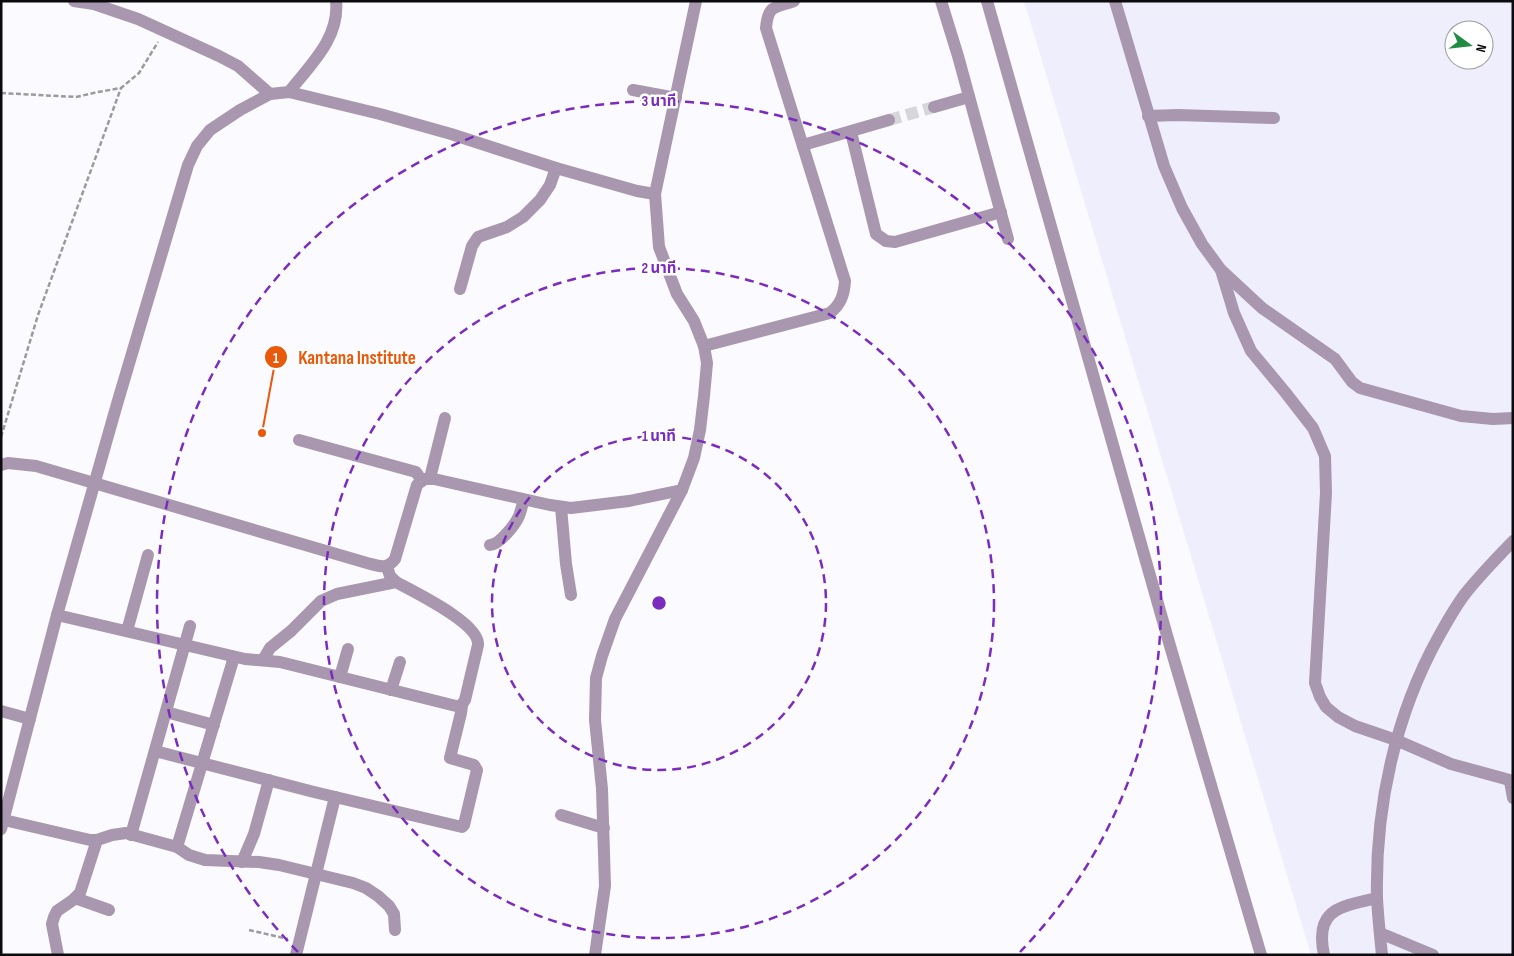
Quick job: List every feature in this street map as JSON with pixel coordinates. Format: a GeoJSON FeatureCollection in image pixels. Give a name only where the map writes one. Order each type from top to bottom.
{"type":"FeatureCollection","features":[{"type":"Feature","properties":{"kind":"lane"},"geometry":{"type":"LineString","coordinates":[[74,1],[94,4],[138,19],[219,56],[238,66],[270,94]]}},
{"type":"Feature","properties":{"kind":"lane"},"geometry":{"type":"LineString","coordinates":[[289,92],[329,40],[335,25],[336,1]]}},
{"type":"Feature","properties":{"kind":"lane"},"geometry":{"type":"LineString","coordinates":[[595,955],[606,886],[602,789],[595,720],[596,678],[615,619],[682,490],[694,458],[700,430],[707,363],[704,346],[694,321],[677,294],[659,247],[655,194],[696,1]]}},
{"type":"Feature","properties":{"kind":"lane"},"geometry":{"type":"LineString","coordinates":[[704,346],[830,313],[839,306],[844,293],[845,281],[766,28],[767,16],[773,8],[794,1]]}},
{"type":"Feature","properties":{"kind":"lane"},"geometry":{"type":"LineString","coordinates":[[941,1],[1008,239]]}},
{"type":"Feature","properties":{"kind":"lane"},"geometry":{"type":"LineString","coordinates":[[987,1],[1168,639],[1261,955]]}},
{"type":"Feature","properties":{"kind":"lane"},"geometry":{"type":"LineString","coordinates":[[1115,1],[1164,166],[1182,208],[1202,244],[1222,270],[1262,308],[1335,359],[1352,382],[1360,388],[1461,416],[1493,419],[1513,418]]}},
{"type":"Feature","properties":{"kind":"lane"},"geometry":{"type":"LineString","coordinates":[[633,90],[676,98]]}},
{"type":"Feature","properties":{"kind":"lane"},"geometry":{"type":"LineString","coordinates":[[395,930],[394,914],[389,906],[366,888],[353,883],[279,865],[205,860],[189,855],[177,847],[131,835],[120,834],[97,840],[2,824],[57,615],[188,165],[197,146],[210,130],[240,110],[270,94],[289,92],[380,114],[451,134],[556,168],[637,191],[655,194]]}},
{"type":"Feature","properties":{"kind":"lane"},"geometry":{"type":"LineString","coordinates":[[934,108],[969,97]]}},
{"type":"Feature","properties":{"kind":"lane"},"geometry":{"type":"LineString","coordinates":[[1148,116],[1274,118]]}},
{"type":"Feature","properties":{"kind":"lane"},"geometry":{"type":"LineString","coordinates":[[802,145],[889,120]]}},
{"type":"Feature","properties":{"kind":"lane"},"geometry":{"type":"LineString","coordinates":[[851,132],[876,234],[886,241],[895,242],[1001,212]]}},
{"type":"Feature","properties":{"kind":"lane"},"geometry":{"type":"LineString","coordinates":[[460,289],[472,246],[478,237],[508,227],[523,217],[540,200],[550,185],[556,168]]}},
{"type":"Feature","properties":{"kind":"lane"},"geometry":{"type":"LineString","coordinates":[[1222,270],[1234,313],[1251,351],[1312,428],[1325,456],[1326,493],[1316,683],[1320,697],[1326,707],[1338,717],[1355,726],[1396,740],[1451,764],[1511,781],[1513,798]]}},
{"type":"Feature","properties":{"kind":"lane"},"geometry":{"type":"LineString","coordinates":[[1,465],[8,463],[36,466],[367,563],[387,567],[395,559],[417,485],[426,479],[444,418]]}},
{"type":"Feature","properties":{"kind":"lane"},"geometry":{"type":"LineString","coordinates":[[299,440],[416,472],[426,479],[561,507],[570,508],[629,501],[682,490]]}},
{"type":"Feature","properties":{"kind":"lane"},"geometry":{"type":"LineString","coordinates":[[490,545],[496,543],[515,524],[524,500]]}},
{"type":"Feature","properties":{"kind":"lane"},"geometry":{"type":"LineString","coordinates":[[561,507],[571,595]]}},
{"type":"Feature","properties":{"kind":"lane"},"geometry":{"type":"LineString","coordinates":[[1382,955],[1377,898],[1380,834],[1385,793],[1396,740],[1416,682],[1448,618],[1464,595],[1513,540]]}},
{"type":"Feature","properties":{"kind":"lane"},"geometry":{"type":"LineString","coordinates":[[127,631],[148,555]]}},
{"type":"Feature","properties":{"kind":"lane"},"geometry":{"type":"LineString","coordinates":[[155,751],[462,828],[477,770],[474,765],[450,758],[478,640],[476,634],[468,625],[450,612],[396,582],[390,576],[387,567]]}},
{"type":"Feature","properties":{"kind":"lane"},"geometry":{"type":"LineString","coordinates":[[263,660],[270,648],[291,631],[321,601],[337,594],[396,582]]}},
{"type":"Feature","properties":{"kind":"lane"},"geometry":{"type":"LineString","coordinates":[[57,615],[234,657],[280,662],[458,707],[462,706]]}},
{"type":"Feature","properties":{"kind":"lane"},"geometry":{"type":"LineString","coordinates":[[131,835],[190,626]]}},
{"type":"Feature","properties":{"kind":"lane"},"geometry":{"type":"LineString","coordinates":[[340,678],[348,649]]}},
{"type":"Feature","properties":{"kind":"lane"},"geometry":{"type":"LineString","coordinates":[[177,847],[234,657]]}},
{"type":"Feature","properties":{"kind":"lane"},"geometry":{"type":"LineString","coordinates":[[391,690],[400,662]]}},
{"type":"Feature","properties":{"kind":"lane"},"geometry":{"type":"LineString","coordinates":[[5,712],[30,719]]}},
{"type":"Feature","properties":{"kind":"lane"},"geometry":{"type":"LineString","coordinates":[[166,712],[214,725]]}},
{"type":"Feature","properties":{"kind":"lane"},"geometry":{"type":"LineString","coordinates":[[242,862],[254,834],[269,780]]}},
{"type":"Feature","properties":{"kind":"lane"},"geometry":{"type":"LineString","coordinates":[[296,955],[335,797]]}},
{"type":"Feature","properties":{"kind":"lane"},"geometry":{"type":"LineString","coordinates":[[561,815],[604,828]]}},
{"type":"Feature","properties":{"kind":"lane"},"geometry":{"type":"LineString","coordinates":[[58,955],[52,924],[54,917],[60,908],[75,898],[82,888],[97,840]]}},
{"type":"Feature","properties":{"kind":"lane"},"geometry":{"type":"LineString","coordinates":[[75,898],[109,910]]}},
{"type":"Feature","properties":{"kind":"lane"},"geometry":{"type":"LineString","coordinates":[[1324,955],[1323,934],[1325,921],[1330,913],[1341,907],[1377,898]]}},
{"type":"Feature","properties":{"kind":"lane"},"geometry":{"type":"LineString","coordinates":[[1380,933],[1430,954]]}},
{"type":"Feature","properties":{"kind":"path"},"geometry":{"type":"LineString","coordinates":[[1,93],[76,97],[121,88],[139,73],[166,32]]}},
{"type":"Feature","properties":{"kind":"path"},"geometry":{"type":"LineString","coordinates":[[1,437],[38,315],[121,88]]}},
{"type":"Feature","properties":{"kind":"path"},"geometry":{"type":"LineString","coordinates":[[249,930],[299,942]]}},
{"type":"Feature","properties":{"kind":"shaded area"},"geometry":{"type":"Polygon","coordinates":[[[1024,1],[1513,1],[1513,955],[1311,955],[1024,1]]]}},
{"type":"Feature","properties":{"kind":"tunnel"},"geometry":{"type":"LineString","coordinates":[[889,120],[934,107]]}},
{"type":"Feature","properties":{"kind":"place","name":"Kantana Institute"},"geometry":{"type":"Point","coordinates":[262,433]}}]}
